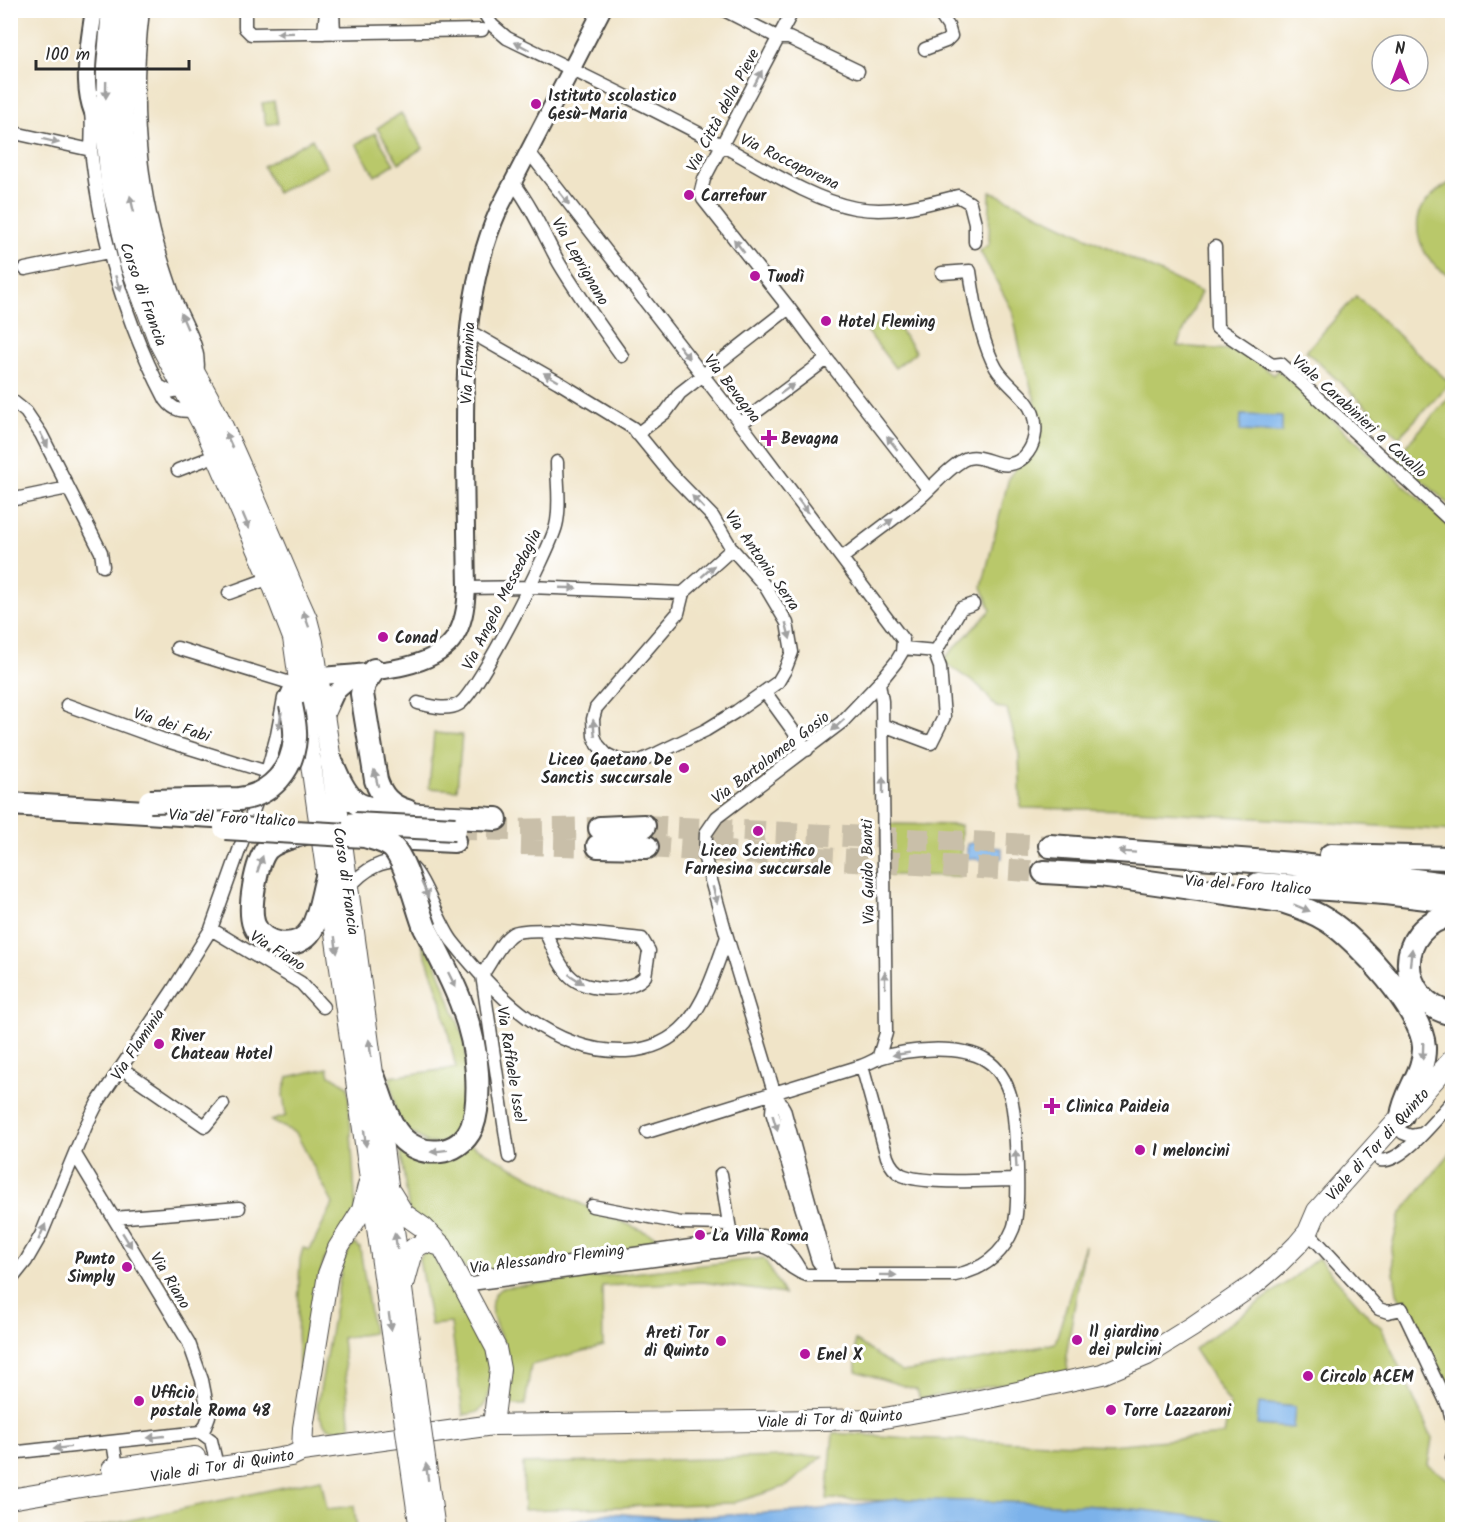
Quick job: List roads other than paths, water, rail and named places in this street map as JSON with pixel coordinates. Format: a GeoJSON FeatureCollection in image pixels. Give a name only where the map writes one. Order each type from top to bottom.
{"type":"FeatureCollection","features":[{"type":"Feature","properties":{"kind":"highway"},"geometry":{"type":"LineString","coordinates":[[366,672],[362,694],[376,780],[380,791],[388,801],[401,809],[417,814]]}},
{"type":"Feature","properties":{"kind":"highway"},"geometry":{"type":"LineString","coordinates":[[79,808],[150,801],[239,799],[270,788],[285,771],[294,749],[295,731],[291,705],[293,693],[301,679]]}},
{"type":"Feature","properties":{"kind":"highway"},"geometry":{"type":"LineString","coordinates":[[331,761],[347,793],[360,805],[379,811],[496,819]]}},
{"type":"Feature","properties":{"kind":"highway","name":"Via del Foro Italico"},"geometry":{"type":"LineString","coordinates":[[10,804],[227,822],[305,834],[454,835],[227,822],[10,817]]}},
{"type":"Feature","properties":{"kind":"highway"},"geometry":{"type":"LineString","coordinates":[[305,834],[275,843],[265,851],[260,861],[253,901],[253,920],[258,931],[269,940],[289,944],[301,940],[312,928],[327,877]]}},
{"type":"Feature","properties":{"kind":"highway"},"geometry":{"type":"LineString","coordinates":[[365,836],[387,843],[398,854],[425,928],[456,987],[470,1029],[477,1075],[476,1107],[471,1128],[462,1141],[452,1149],[433,1152],[416,1148],[406,1142],[395,1129],[374,1078]]}},
{"type":"Feature","properties":{"kind":"highway"},"geometry":{"type":"LineString","coordinates":[[599,837],[646,837]]}},
{"type":"Feature","properties":{"kind":"highway","name":"Via del Foro Italico"},"geometry":{"type":"LineString","coordinates":[[1050,846],[1394,875],[1445,892]]}},
{"type":"Feature","properties":{"kind":"highway"},"geometry":{"type":"LineString","coordinates":[[1394,875],[1452,858]]}},
{"type":"Feature","properties":{"kind":"highway","name":"Via del Foro Italico"},"geometry":{"type":"LineString","coordinates":[[1044,872],[1100,875],[1394,875]]}},
{"type":"Feature","properties":{"kind":"highway"},"geometry":{"type":"LineString","coordinates":[[1100,875],[1282,901],[1299,906],[1330,922],[1352,940],[1397,990],[1420,1028],[1424,1042],[1423,1062],[1418,1078],[1405,1101],[1409,1128]]}},
{"type":"Feature","properties":{"kind":"highway"},"geometry":{"type":"LineString","coordinates":[[1452,915],[1430,924],[1420,934],[1412,947],[1410,967],[1412,982],[1424,1001],[1436,1009],[1452,1014]]}},
{"type":"Feature","properties":{"kind":"main road","name":"Corso di Francia"},"geometry":{"type":"LineString","coordinates":[[112,10],[107,67],[115,129],[138,228],[153,280],[190,383],[195,410],[217,455],[292,631],[301,679],[303,778],[327,877],[382,1264],[410,1409]]}},
{"type":"Feature","properties":{"kind":"main road","name":"Corso di Francia"},"geometry":{"type":"LineString","coordinates":[[115,129],[129,10]]}},
{"type":"Feature","properties":{"kind":"main road","name":"Corso di Francia"},"geometry":{"type":"LineString","coordinates":[[190,383],[218,416],[303,611],[313,642],[301,679],[324,718],[331,761],[403,1292],[410,1409]]}},
{"type":"Feature","properties":{"kind":"main road","name":"Viale di Tor di Quinto"},"geometry":{"type":"LineString","coordinates":[[1308,1232],[1317,1211],[1409,1128],[1452,1060]]}},
{"type":"Feature","properties":{"kind":"main road","name":"Viale di Tor di Quinto"},"geometry":{"type":"LineString","coordinates":[[10,1489],[118,1474],[142,1478],[270,1460],[291,1456],[302,1451],[492,1425],[879,1419],[1102,1374],[1148,1355],[1267,1274],[1308,1232],[1324,1221],[1452,1078]]}},
{"type":"Feature","properties":{"kind":"main road"},"geometry":{"type":"LineString","coordinates":[[302,1451],[303,1428],[326,1285],[334,1258],[364,1206],[369,1168]]}},
{"type":"Feature","properties":{"kind":"main road"},"geometry":{"type":"LineString","coordinates":[[389,1189],[404,1214],[424,1228],[442,1246],[498,1354],[500,1373],[492,1425]]}},
{"type":"Feature","properties":{"kind":"main road"},"geometry":{"type":"LineString","coordinates":[[344,1240],[355,1236],[365,1238],[382,1264]]}},
{"type":"Feature","properties":{"kind":"main road"},"geometry":{"type":"LineString","coordinates":[[403,1292],[414,1248],[426,1242],[442,1246]]}},
{"type":"Feature","properties":{"kind":"main road"},"geometry":{"type":"LineString","coordinates":[[410,1409],[420,1530]]}},
{"type":"Feature","properties":{"kind":"main road"},"geometry":{"type":"LineString","coordinates":[[410,1409],[435,1530]]}},
{"type":"Feature","properties":{"kind":"main road","name":"Viale di Tor di Quinto"},"geometry":{"type":"LineString","coordinates":[[10,1499],[214,1455],[290,1448],[302,1451]]}},
{"type":"Feature","properties":{"kind":"street","name":"Corso di Francia"},"geometry":{"type":"LineString","coordinates":[[94,10],[88,83],[91,150],[108,252],[130,318],[159,386],[172,407],[182,411],[195,410]]}},
{"type":"Feature","properties":{"kind":"street","name":"Corso di Francia"},"geometry":{"type":"LineString","coordinates":[[99,207],[126,171],[137,110],[138,50],[143,10]]}},
{"type":"Feature","properties":{"kind":"street"},"geometry":{"type":"LineString","coordinates":[[245,10],[244,25],[246,31],[251,34],[482,30]]}},
{"type":"Feature","properties":{"kind":"street"},"geometry":{"type":"LineString","coordinates":[[326,10],[329,33]]}},
{"type":"Feature","properties":{"kind":"street"},"geometry":{"type":"LineString","coordinates":[[329,33],[333,10]]}},
{"type":"Feature","properties":{"kind":"street","name":"Via Roccaporena"},"geometry":{"type":"LineString","coordinates":[[482,10],[492,25],[507,38],[722,146],[800,188],[829,200],[854,208],[904,210],[958,196],[970,203],[975,223],[975,242]]}},
{"type":"Feature","properties":{"kind":"street","name":"Via Flaminia"},"geometry":{"type":"LineString","coordinates":[[10,1281],[38,1241],[94,1109],[211,929],[257,804],[276,739],[301,679],[366,672],[421,662],[441,652],[452,641],[461,624],[467,588],[465,389],[467,330],[473,291],[488,238],[513,182],[602,10]]}},
{"type":"Feature","properties":{"kind":"street"},"geometry":{"type":"LineString","coordinates":[[724,10],[779,38],[789,38],[858,71]]}},
{"type":"Feature","properties":{"kind":"street","name":"Via Città della Pieve"},"geometry":{"type":"LineString","coordinates":[[793,10],[701,188],[702,197],[827,359]]}},
{"type":"Feature","properties":{"kind":"street"},"geometry":{"type":"LineString","coordinates":[[925,49],[946,41],[951,36],[948,26],[937,10]]}},
{"type":"Feature","properties":{"kind":"street"},"geometry":{"type":"LineString","coordinates":[[10,132],[91,150],[101,140],[103,133],[115,129],[137,110]]}},
{"type":"Feature","properties":{"kind":"street"},"geometry":{"type":"LineString","coordinates":[[91,111],[115,129]]}},
{"type":"Feature","properties":{"kind":"street","name":"Via Bevagna"},"geometry":{"type":"LineString","coordinates":[[529,152],[901,636],[903,648]]}},
{"type":"Feature","properties":{"kind":"street","name":"Via Leprignano"},"geometry":{"type":"LineString","coordinates":[[513,182],[527,200],[560,263],[584,302],[622,356]]}},
{"type":"Feature","properties":{"kind":"street","name":"Viale Carabinieri a Cavallo"},"geometry":{"type":"LineString","coordinates":[[1215,247],[1217,328],[1272,365],[1281,364],[1452,522]]}},
{"type":"Feature","properties":{"kind":"street"},"geometry":{"type":"LineString","coordinates":[[25,269],[108,252]]}},
{"type":"Feature","properties":{"kind":"street"},"geometry":{"type":"LineString","coordinates":[[842,558],[918,500],[946,472],[966,459],[976,457],[1003,465],[1017,461],[1029,450],[1035,436],[1035,420],[1032,410],[1005,380],[990,356],[974,297],[970,271],[942,273]]}},
{"type":"Feature","properties":{"kind":"street"},"geometry":{"type":"LineString","coordinates":[[637,434],[666,412],[680,393],[789,308]]}},
{"type":"Feature","properties":{"kind":"street","name":"Via Antonio Serra"},"geometry":{"type":"LineString","coordinates":[[467,330],[633,428],[669,472],[713,517],[732,549],[765,586],[787,623],[792,652],[778,682],[706,730],[640,761],[618,760],[602,750],[596,740],[592,730],[592,719],[596,708],[678,614],[683,593]]}},
{"type":"Feature","properties":{"kind":"street"},"geometry":{"type":"LineString","coordinates":[[740,424],[827,359],[928,489]]}},
{"type":"Feature","properties":{"kind":"street"},"geometry":{"type":"LineString","coordinates":[[159,386],[170,392],[190,383]]}},
{"type":"Feature","properties":{"kind":"street"},"geometry":{"type":"LineString","coordinates":[[10,399],[34,421],[101,552],[103,566]]}},
{"type":"Feature","properties":{"kind":"street"},"geometry":{"type":"LineString","coordinates":[[178,470],[217,455]]}},
{"type":"Feature","properties":{"kind":"street","name":"Via Angelo Messedaglia"},"geometry":{"type":"LineString","coordinates":[[418,703],[444,708],[455,706],[463,701],[483,672],[529,587],[555,529],[558,515],[557,462]]}},
{"type":"Feature","properties":{"kind":"street"},"geometry":{"type":"LineString","coordinates":[[10,500],[68,488]]}},
{"type":"Feature","properties":{"kind":"street"},"geometry":{"type":"LineString","coordinates":[[467,588],[529,587],[683,593],[732,549]]}},
{"type":"Feature","properties":{"kind":"street"},"geometry":{"type":"LineString","coordinates":[[229,593],[270,578]]}},
{"type":"Feature","properties":{"kind":"street"},"geometry":{"type":"LineString","coordinates":[[934,651],[961,608],[973,604]]}},
{"type":"Feature","properties":{"kind":"street"},"geometry":{"type":"LineString","coordinates":[[177,648],[301,679]]}},
{"type":"Feature","properties":{"kind":"street"},"geometry":{"type":"LineString","coordinates":[[903,648],[934,651]]}},
{"type":"Feature","properties":{"kind":"street","name":"Via Bartolomeo Gosio"},"geometry":{"type":"LineString","coordinates":[[727,938],[705,859],[705,838],[709,827],[717,817],[835,729],[879,683],[896,662],[903,648]]}},
{"type":"Feature","properties":{"kind":"street"},"geometry":{"type":"LineString","coordinates":[[882,725],[931,742],[944,717],[940,667],[934,651]]}},
{"type":"Feature","properties":{"kind":"street"},"geometry":{"type":"LineString","coordinates":[[324,718],[336,692],[366,672]]}},
{"type":"Feature","properties":{"kind":"street","name":"Via Guido Banti"},"geometry":{"type":"LineString","coordinates":[[878,1059],[886,1033],[882,701],[879,683]]}},
{"type":"Feature","properties":{"kind":"street"},"geometry":{"type":"LineString","coordinates":[[765,692],[807,750]]}},
{"type":"Feature","properties":{"kind":"street","name":"Via dei Fabi"},"geometry":{"type":"LineString","coordinates":[[68,705],[164,740],[267,772]]}},
{"type":"Feature","properties":{"kind":"street"},"geometry":{"type":"LineString","coordinates":[[257,804],[303,778]]}},
{"type":"Feature","properties":{"kind":"street"},"geometry":{"type":"LineString","coordinates":[[348,889],[362,874],[376,866],[396,863],[412,868],[419,877],[444,929],[482,975],[528,1018],[563,1040],[592,1049],[637,1050],[663,1042],[678,1032],[703,999],[727,938]]}},
{"type":"Feature","properties":{"kind":"street","name":"Via Fiano"},"geometry":{"type":"LineString","coordinates":[[211,929],[301,983],[323,1007]]}},
{"type":"Feature","properties":{"kind":"street"},"geometry":{"type":"LineString","coordinates":[[482,975],[507,939],[521,931],[545,931],[642,939],[649,951],[645,975],[642,980],[630,985],[606,989],[581,984],[569,975],[545,931]]}},
{"type":"Feature","properties":{"kind":"street"},"geometry":{"type":"LineString","coordinates":[[727,938],[774,1092],[772,1112],[818,1261],[829,1275]]}},
{"type":"Feature","properties":{"kind":"street","name":"Via Raffaele Issel"},"geometry":{"type":"LineString","coordinates":[[482,975],[509,1157]]}},
{"type":"Feature","properties":{"kind":"street"},"geometry":{"type":"LineString","coordinates":[[647,1132],[862,1066],[878,1059],[904,1053],[953,1050],[980,1057],[993,1065],[999,1072],[1011,1100],[1017,1208],[1013,1229],[999,1251],[982,1267],[965,1273],[943,1276],[813,1276],[801,1274]]}},
{"type":"Feature","properties":{"kind":"street"},"geometry":{"type":"LineString","coordinates":[[862,1066],[887,1157],[891,1166],[898,1173],[915,1179],[1016,1180]]}},
{"type":"Feature","properties":{"kind":"street"},"geometry":{"type":"LineString","coordinates":[[121,1068],[205,1126],[223,1104]]}},
{"type":"Feature","properties":{"kind":"street"},"geometry":{"type":"LineString","coordinates":[[1409,1128],[1452,1102]]}},
{"type":"Feature","properties":{"kind":"street","name":"Via Riano"},"geometry":{"type":"LineString","coordinates":[[75,1154],[172,1313],[194,1354],[209,1416],[205,1427],[200,1432]]}},
{"type":"Feature","properties":{"kind":"street"},"geometry":{"type":"LineString","coordinates":[[721,1174],[731,1240]]}},
{"type":"Feature","properties":{"kind":"street"},"geometry":{"type":"LineString","coordinates":[[592,1206],[681,1223],[729,1224]]}},
{"type":"Feature","properties":{"kind":"street"},"geometry":{"type":"LineString","coordinates":[[114,1218],[239,1208]]}},
{"type":"Feature","properties":{"kind":"street"},"geometry":{"type":"LineString","coordinates":[[1308,1232],[1379,1309],[1388,1312],[1402,1309],[1449,1408],[1452,1421]]}},
{"type":"Feature","properties":{"kind":"street","name":"Via Alessandro Fleming"},"geometry":{"type":"LineString","coordinates":[[463,1284],[484,1275],[762,1236],[772,1238],[796,1263],[801,1274]]}},
{"type":"Feature","properties":{"kind":"street","name":"Via Alessandro Fleming"},"geometry":{"type":"LineString","coordinates":[[463,1284],[761,1246],[771,1249],[788,1266],[801,1274]]}},
{"type":"Feature","properties":{"kind":"street"},"geometry":{"type":"LineString","coordinates":[[10,1453],[200,1432]]}},
{"type":"Feature","properties":{"kind":"street","name":"Viale di Tor di Quinto"},"geometry":{"type":"LineString","coordinates":[[142,1478],[152,1470],[214,1460],[211,1440],[200,1432]]}},
{"type":"Feature","properties":{"kind":"street"},"geometry":{"type":"LineString","coordinates":[[113,1442],[118,1474]]}},
{"type":"Feature","properties":{"kind":"water"},"geometry":{"type":"Polygon","coordinates":[[[1241,415],[1282,416],[1282,433],[1240,431],[1241,415]]]}},
{"type":"Feature","properties":{"kind":"water"},"geometry":{"type":"Polygon","coordinates":[[[989,839],[991,845],[988,847],[1002,848],[1002,858],[988,861],[967,858],[967,844],[989,839]]]}},
{"type":"Feature","properties":{"kind":"water"},"geometry":{"type":"Polygon","coordinates":[[[1259,1403],[1295,1407],[1293,1428],[1257,1425],[1259,1403]]]}},
{"type":"Feature","properties":{"kind":"water"},"geometry":{"type":"Polygon","coordinates":[[[898,1499],[1125,1508],[1214,1520],[1258,1529],[536,1529],[609,1513],[673,1518],[806,1511],[898,1499]]]}},
{"type":"Feature","properties":{"kind":"tunnel"},"geometry":{"type":"LineString","coordinates":[[644,826],[1050,846]]}},
{"type":"Feature","properties":{"kind":"tunnel"},"geometry":{"type":"LineString","coordinates":[[455,829],[600,828]]}},
{"type":"Feature","properties":{"kind":"tunnel"},"geometry":{"type":"LineString","coordinates":[[521,844],[598,846]]}},
{"type":"Feature","properties":{"kind":"tunnel"},"geometry":{"type":"LineString","coordinates":[[647,847],[1044,872]]}},
{"type":"Feature","properties":{"kind":"place","name":"Istituto scolastico Gesù-Maria"},"geometry":{"type":"Point","coordinates":[536,104]}},
{"type":"Feature","properties":{"kind":"place","name":"Carrefour"},"geometry":{"type":"Point","coordinates":[689,195]}},
{"type":"Feature","properties":{"kind":"place","name":"Tuodì"},"geometry":{"type":"Point","coordinates":[755,276]}},
{"type":"Feature","properties":{"kind":"place","name":"Hotel Fleming"},"geometry":{"type":"Point","coordinates":[826,321]}},
{"type":"Feature","properties":{"kind":"place","name":"Bevagna"},"geometry":{"type":"Point","coordinates":[769,438]}},
{"type":"Feature","properties":{"kind":"place","name":"Conad"},"geometry":{"type":"Point","coordinates":[383,637]}},
{"type":"Feature","properties":{"kind":"place","name":"Liceo Gaetano De Sanctis succursale"},"geometry":{"type":"Point","coordinates":[684,768]}},
{"type":"Feature","properties":{"kind":"place","name":"Liceo Scientifico Farnesina succursale"},"geometry":{"type":"Point","coordinates":[758,831]}},
{"type":"Feature","properties":{"kind":"place","name":"River Chateau Hotel"},"geometry":{"type":"Point","coordinates":[159,1044]}},
{"type":"Feature","properties":{"kind":"place","name":"Clinica Paideia"},"geometry":{"type":"Point","coordinates":[1052,1106]}},
{"type":"Feature","properties":{"kind":"place","name":"I meloncini"},"geometry":{"type":"Point","coordinates":[1140,1150]}},
{"type":"Feature","properties":{"kind":"place","name":"La Villa Roma"},"geometry":{"type":"Point","coordinates":[700,1235]}},
{"type":"Feature","properties":{"kind":"place","name":"Punto Simply"},"geometry":{"type":"Point","coordinates":[127,1267]}},
{"type":"Feature","properties":{"kind":"place","name":"Il giardino dei pulcini"},"geometry":{"type":"Point","coordinates":[1077,1340]}},
{"type":"Feature","properties":{"kind":"place","name":"Areti Tor di Quinto"},"geometry":{"type":"Point","coordinates":[721,1341]}},
{"type":"Feature","properties":{"kind":"place","name":"Enel X"},"geometry":{"type":"Point","coordinates":[805,1354]}},
{"type":"Feature","properties":{"kind":"place","name":"Circolo ACEM"},"geometry":{"type":"Point","coordinates":[1308,1376]}},
{"type":"Feature","properties":{"kind":"place","name":"Ufficio postale Roma 48"},"geometry":{"type":"Point","coordinates":[139,1401]}},
{"type":"Feature","properties":{"kind":"place","name":"Torre Lazzaroni"},"geometry":{"type":"Point","coordinates":[1111,1410]}}]}
